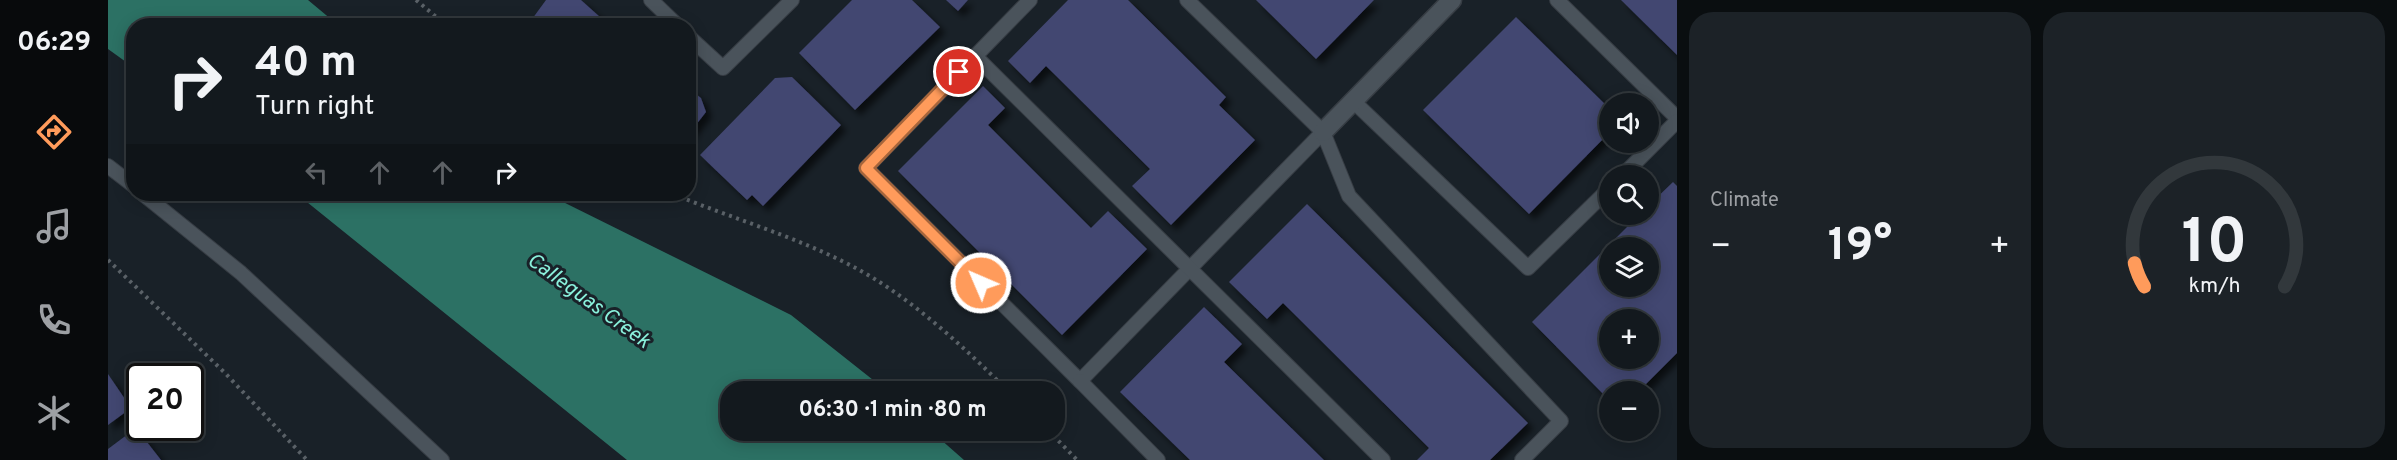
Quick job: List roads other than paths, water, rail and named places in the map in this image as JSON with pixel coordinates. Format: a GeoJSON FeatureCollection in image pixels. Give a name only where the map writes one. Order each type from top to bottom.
{"type":"FeatureCollection","features":[{"type":"Feature","properties":{"kind":"street"},"geometry":{"type":"LineString","coordinates":[[1323,132],[1452,0]]}},
{"type":"Feature","properties":{"kind":"lane"},"geometry":{"type":"LineString","coordinates":[[651,0],[670,18]]}},
{"type":"Feature","properties":{"kind":"lane"},"geometry":{"type":"LineString","coordinates":[[696,43],[723,68],[792,0]]}},
{"type":"Feature","properties":{"kind":"lane"},"geometry":{"type":"LineString","coordinates":[[1030,0],[866,168],[1158,460]]}},
{"type":"Feature","properties":{"kind":"lane"},"geometry":{"type":"LineString","coordinates":[[1187,0],[1323,132],[1349,196],[1561,421],[1522,460]]}},
{"type":"Feature","properties":{"kind":"lane"},"geometry":{"type":"LineString","coordinates":[[1557,0],[1677,120],[1633,165]]}},
{"type":"Feature","properties":{"kind":"lane"},"geometry":{"type":"LineString","coordinates":[[975,57],[1383,460]]}},
{"type":"Feature","properties":{"kind":"lane"},"geometry":{"type":"LineString","coordinates":[[1352,100],[1528,268],[1599,199]]}},
{"type":"Feature","properties":{"kind":"lane"},"geometry":{"type":"LineString","coordinates":[[1080,381],[1323,132]]}},
{"type":"Feature","properties":{"kind":"lane"},"geometry":{"type":"LineString","coordinates":[[108,166],[126,180]]}},
{"type":"Feature","properties":{"kind":"lane"},"geometry":{"type":"LineString","coordinates":[[152,201],[241,273],[442,460]]}},
{"type":"Feature","properties":{"kind":"water"},"geometry":{"type":"Polygon","coordinates":[[[108,0],[308,0],[330,18],[126,18],[126,62],[108,49],[108,0]]]}},
{"type":"Feature","properties":{"kind":"water","name":"Calleguas Creek"},"geometry":{"type":"Polygon","coordinates":[[[306,201],[561,201],[791,315],[874,381],[720,381],[720,441],[942,441],[964,460],[627,460],[306,201]]]}}]}
